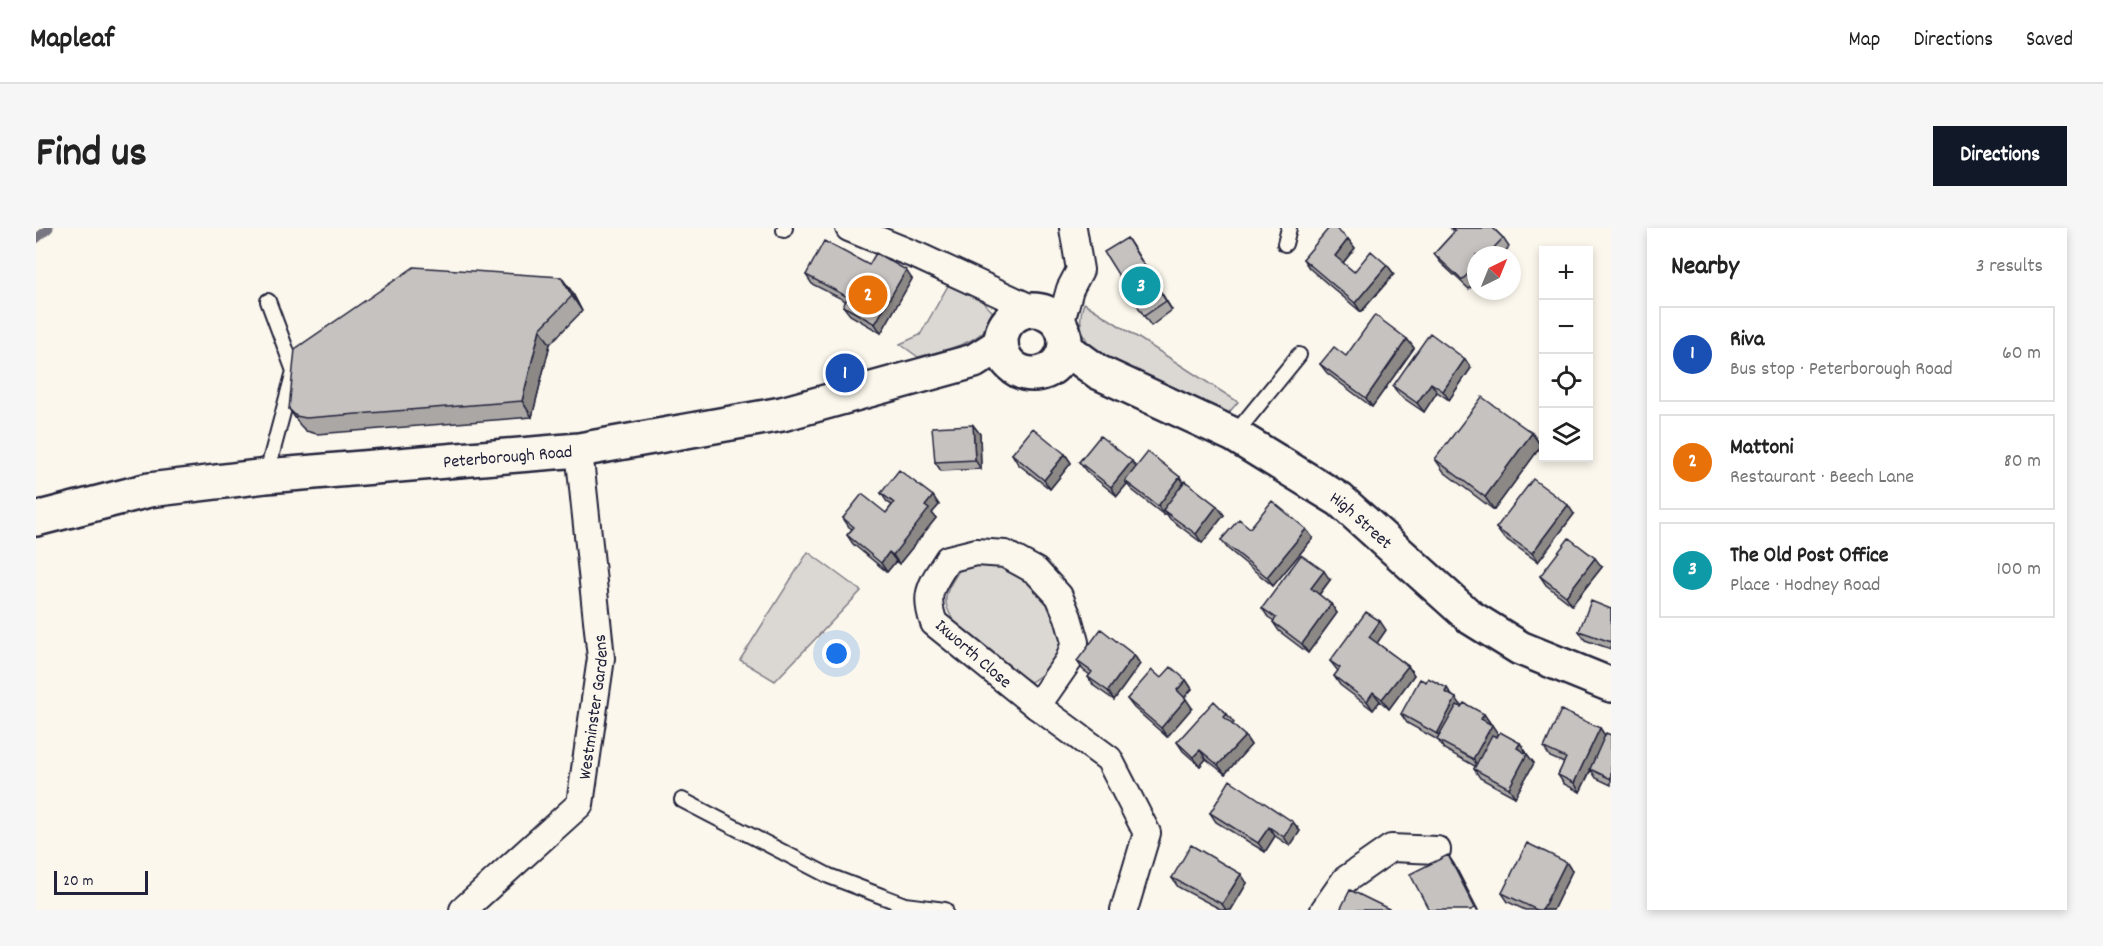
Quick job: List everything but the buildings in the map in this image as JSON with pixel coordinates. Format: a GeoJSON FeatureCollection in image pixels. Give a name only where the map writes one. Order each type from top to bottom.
{"type":"FeatureCollection","features":[{"type":"Feature","properties":{"kind":"street"},"geometry":{"type":"LineString","coordinates":[[849,228],[1039,323]]}},
{"type":"Feature","properties":{"kind":"street"},"geometry":{"type":"LineString","coordinates":[[1039,323],[1049,370],[1037,374],[1023,372],[995,356],[1003,328],[1039,323],[1070,289],[1080,270],[1073,228]]}},
{"type":"Feature","properties":{"kind":"street","name":"High Street"},"geometry":{"type":"LineString","coordinates":[[1039,323],[1098,372],[1234,435],[1340,500],[1470,617],[1520,648],[1611,685]]}},
{"type":"Feature","properties":{"kind":"street","name":"Peterborough Road"},"geometry":{"type":"LineString","coordinates":[[36,519],[149,490],[266,476],[579,450],[782,414],[995,356]]}},
{"type":"Feature","properties":{"kind":"street","name":"Westminster Gardens"},"geometry":{"type":"LineString","coordinates":[[473,908],[580,804],[601,658],[579,450]]}},
{"type":"Feature","properties":{"kind":"street","name":"Ixworth Close"},"geometry":{"type":"LineString","coordinates":[[1036,706],[1068,660],[1075,642],[1059,596],[1036,571],[1005,554],[976,552],[948,559],[930,589],[928,605],[934,623],[1036,706],[1108,759],[1147,833],[1124,910]]}},
{"type":"Feature","properties":{"kind":"street"},"geometry":{"type":"LineString","coordinates":[[1324,910],[1345,880],[1391,848],[1437,850]]}},
{"type":"Feature","properties":{"kind":"lane"},"geometry":{"type":"LineString","coordinates":[[1285,244],[1289,228]]}},
{"type":"Feature","properties":{"kind":"lane"},"geometry":{"type":"LineString","coordinates":[[266,476],[294,371],[268,301]]}},
{"type":"Feature","properties":{"kind":"lane"},"geometry":{"type":"LineString","coordinates":[[1234,435],[1299,355]]}},
{"type":"Feature","properties":{"kind":"lane"},"geometry":{"type":"LineString","coordinates":[[682,800],[829,876],[905,905],[945,910]]}},
{"type":"Feature","properties":{"kind":"shaded area"},"geometry":{"type":"Polygon","coordinates":[[[949,284],[982,301],[992,311],[990,322],[983,331],[964,344],[918,357],[900,344],[920,335],[949,284]]]}},
{"type":"Feature","properties":{"kind":"shaded area"},"geometry":{"type":"Polygon","coordinates":[[[1084,303],[1238,402],[1226,416],[1104,358],[1087,341],[1081,327],[1081,311],[1084,303]]]}},
{"type":"Feature","properties":{"kind":"shaded area"},"geometry":{"type":"Polygon","coordinates":[[[808,552],[861,591],[775,681],[740,660],[808,552]]]}},
{"type":"Feature","properties":{"kind":"shaded area"},"geometry":{"type":"Polygon","coordinates":[[[987,562],[1007,567],[1027,577],[1044,594],[1058,616],[1064,639],[1061,655],[1050,668],[1031,682],[981,648],[968,637],[950,614],[946,598],[950,585],[960,569],[987,562]]]}},
{"type":"Feature","properties":{"kind":"waterway"},"geometry":{"type":"LineString","coordinates":[[36,239],[49,228]]}},
{"type":"Feature","properties":{"kind":"place","name":"The Old Post Office"},"geometry":{"type":"Point","coordinates":[1141,286]}},
{"type":"Feature","properties":{"kind":"place","name":"Mattoni"},"geometry":{"type":"Point","coordinates":[868,295]}},
{"type":"Feature","properties":{"kind":"place","name":"Riva"},"geometry":{"type":"Point","coordinates":[845,373]}}]}
